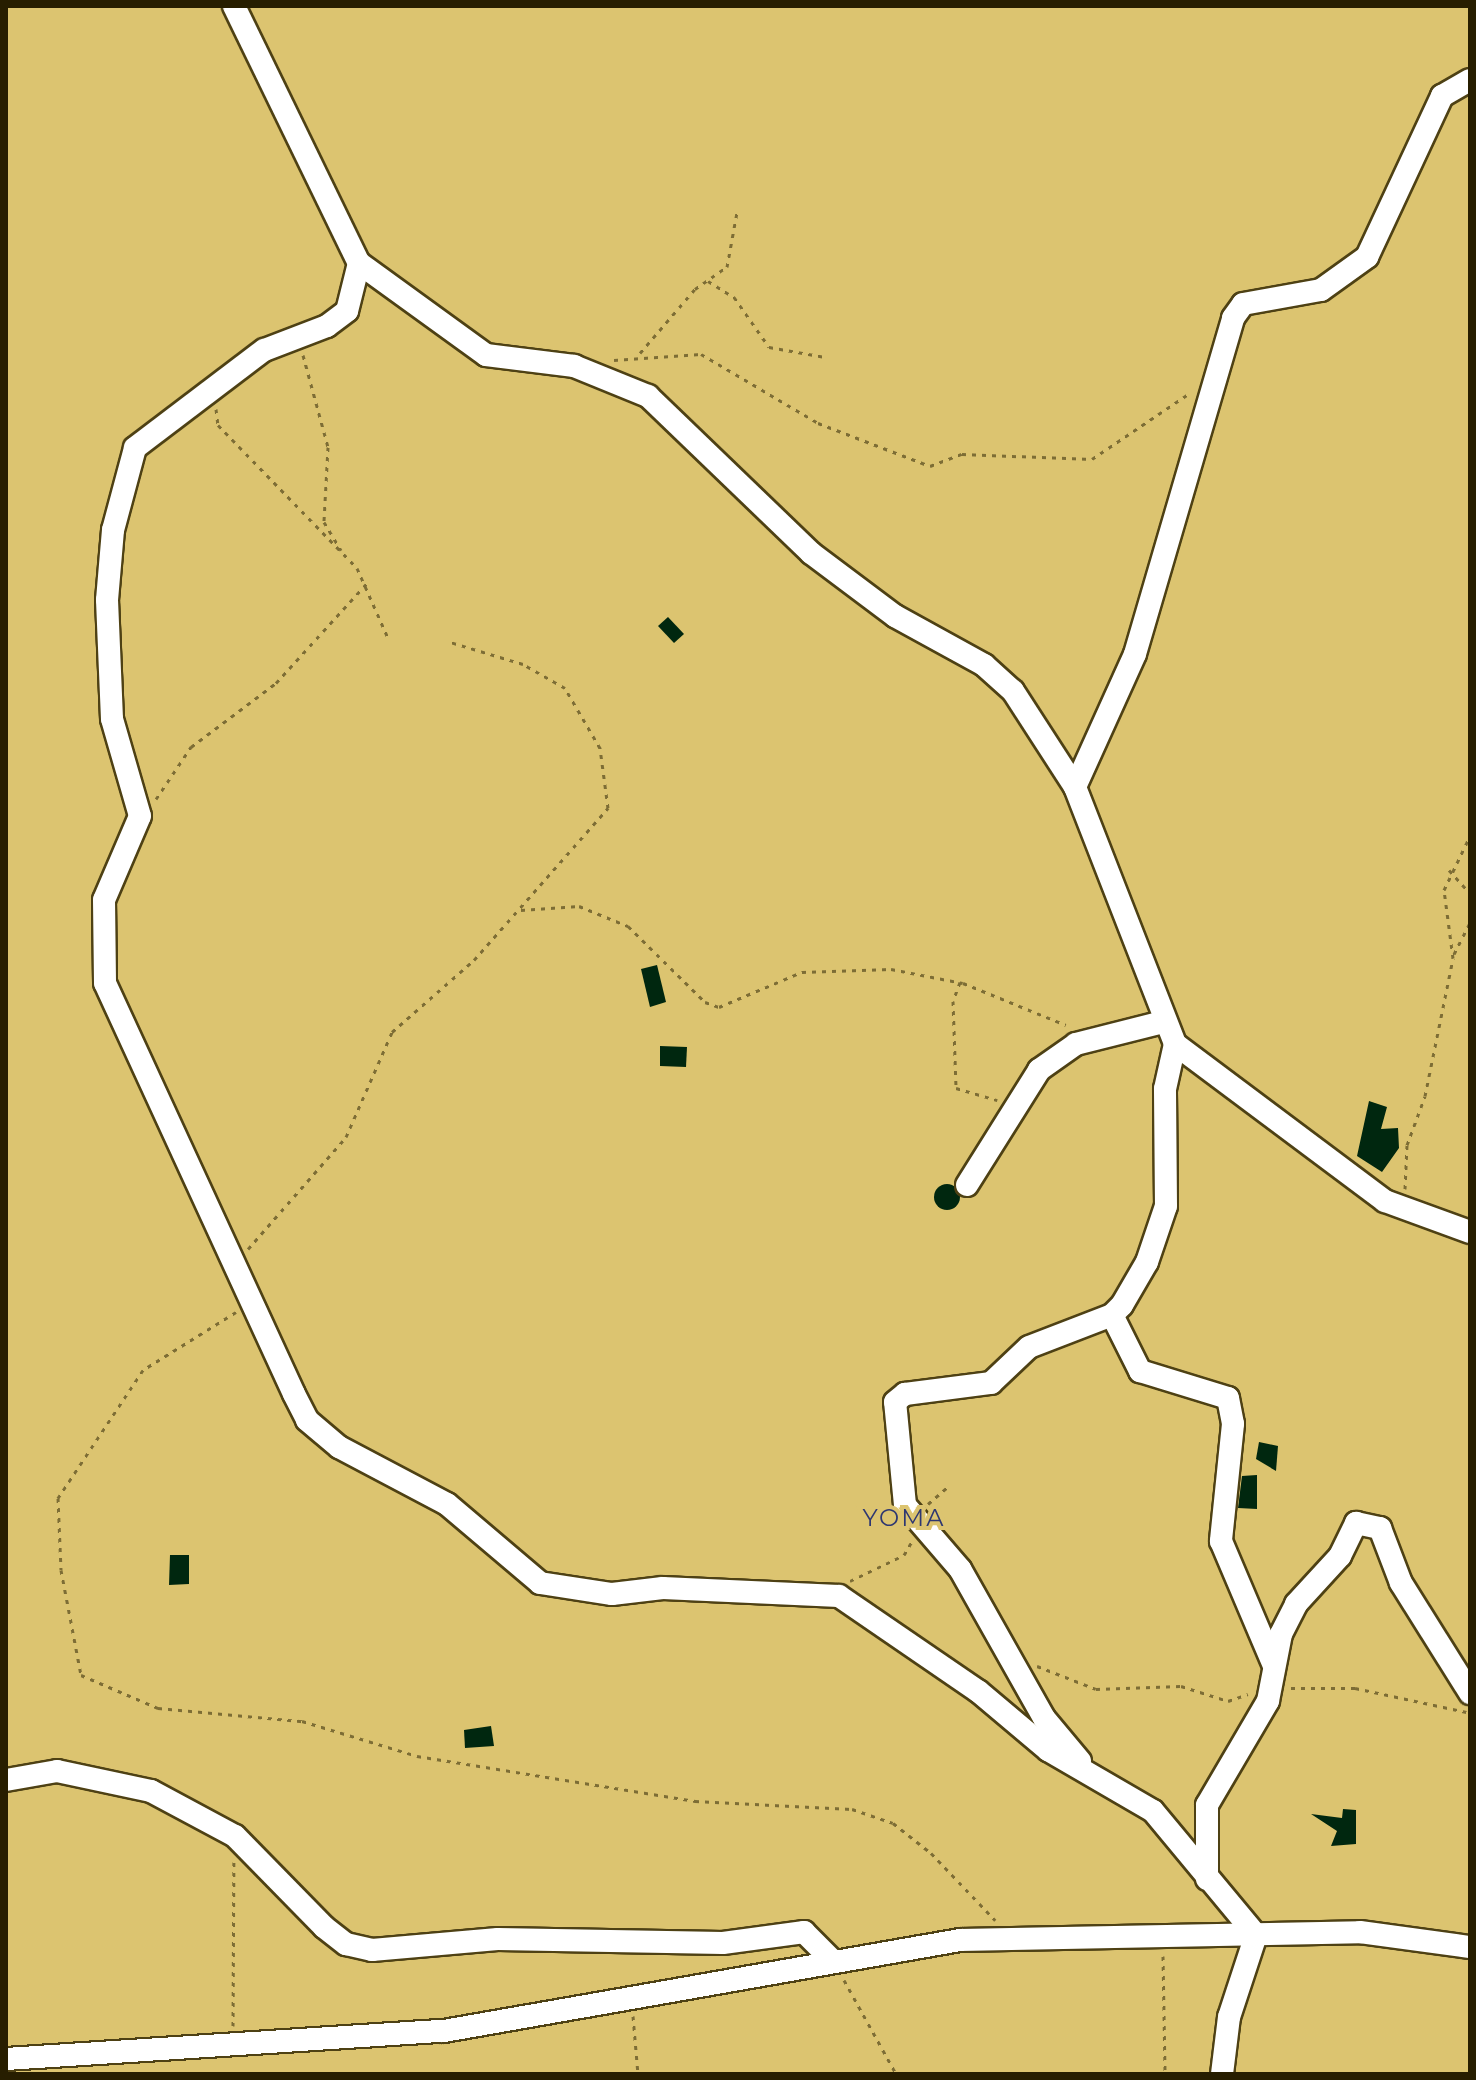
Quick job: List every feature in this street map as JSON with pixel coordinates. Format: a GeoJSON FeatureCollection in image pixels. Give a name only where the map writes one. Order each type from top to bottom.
{"type":"FeatureCollection","features":[{"type":"Feature","properties":{"kind":"street"},"geometry":{"type":"LineString","coordinates":[[234,6],[359,263],[486,355],[589,372],[648,396],[811,553],[895,616],[984,665],[1013,691],[1075,787],[1163,1022],[1175,1044],[1329,1164],[1406,1209],[1470,1232]]}},
{"type":"Feature","properties":{"kind":"street"},"geometry":{"type":"LineString","coordinates":[[1075,787],[1135,654],[1219,371],[1243,304],[1321,290],[1367,257],[1442,96],[1470,80]]}},
{"type":"Feature","properties":{"kind":"street"},"geometry":{"type":"LineString","coordinates":[[359,263],[347,311],[234,370],[135,448],[126,470],[113,530],[107,672],[112,719],[140,816],[104,900],[105,983],[307,1420],[370,1466],[447,1504],[540,1583],[612,1594],[663,1588],[824,1594],[878,1620],[1019,1729],[1153,1811],[1256,1935]]}},
{"type":"Feature","properties":{"kind":"street"},"geometry":{"type":"LineString","coordinates":[[967,1185],[1012,1103],[1039,1070],[1076,1044],[1163,1022]]}},
{"type":"Feature","properties":{"kind":"street"},"geometry":{"type":"LineString","coordinates":[[1098,1778],[1044,1718],[1018,1660],[960,1569],[912,1518],[900,1490],[900,1396],[991,1383],[1029,1347],[1112,1315],[1161,1232],[1165,1089],[1175,1044]]}},
{"type":"Feature","properties":{"kind":"street"},"geometry":{"type":"LineString","coordinates":[[1112,1315],[1136,1368],[1228,1398],[1233,1424],[1221,1541],[1274,1666]]}},
{"type":"Feature","properties":{"kind":"street"},"geometry":{"type":"LineString","coordinates":[[1207,1879],[1207,1805],[1271,1691],[1281,1634],[1312,1579],[1340,1556],[1356,1523],[1370,1521],[1431,1622],[1446,1663],[1470,1693]]}},
{"type":"Feature","properties":{"kind":"street"},"geometry":{"type":"LineString","coordinates":[[6,1780],[57,1771],[111,1779],[151,1791],[235,1836],[324,1927],[346,1944],[372,1950],[498,1939],[723,1943],[804,1932],[834,1962]]}},
{"type":"Feature","properties":{"kind":"street"},"geometry":{"type":"LineString","coordinates":[[1222,2074],[1229,2017],[1256,1935]]}},
{"type":"Feature","properties":{"kind":"street"},"geometry":{"type":"LineString","coordinates":[[6,2059],[444,2031],[834,1962],[1010,1937],[1418,1935],[1470,1947]]}},
{"type":"Feature","properties":{"kind":"path"},"geometry":{"type":"LineString","coordinates":[[639,354],[732,258],[737,212]]}},
{"type":"Feature","properties":{"kind":"path"},"geometry":{"type":"LineString","coordinates":[[707,281],[734,297],[769,347],[825,357]]}},
{"type":"Feature","properties":{"kind":"path"},"geometry":{"type":"LineString","coordinates":[[298,339],[328,447],[324,522],[342,553]]}},
{"type":"Feature","properties":{"kind":"path"},"geometry":{"type":"LineString","coordinates":[[589,372],[639,354],[711,358],[818,423],[930,466],[962,454],[1092,459],[1219,371]]}},
{"type":"Feature","properties":{"kind":"path"},"geometry":{"type":"LineString","coordinates":[[218,401],[218,425],[367,583],[388,638]]}},
{"type":"Feature","properties":{"kind":"path"},"geometry":{"type":"LineString","coordinates":[[140,816],[191,747],[276,683],[367,583]]}},
{"type":"Feature","properties":{"kind":"path"},"geometry":{"type":"LineString","coordinates":[[234,1263],[346,1137],[392,1032],[519,910],[608,808],[609,784],[600,748],[565,688],[523,664],[447,641]]}},
{"type":"Feature","properties":{"kind":"path"},"geometry":{"type":"LineString","coordinates":[[1453,958],[1444,890],[1449,870],[1470,836]]}},
{"type":"Feature","properties":{"kind":"path"},"geometry":{"type":"LineString","coordinates":[[1449,870],[1470,893]]}},
{"type":"Feature","properties":{"kind":"path"},"geometry":{"type":"LineString","coordinates":[[519,910],[579,906],[628,926],[705,1002],[719,1007],[802,972],[837,967],[960,982],[1077,1030]]}},
{"type":"Feature","properties":{"kind":"path"},"geometry":{"type":"LineString","coordinates":[[1406,1209],[1407,1145],[1425,1096],[1453,958],[1470,922]]}},
{"type":"Feature","properties":{"kind":"path"},"geometry":{"type":"LineString","coordinates":[[960,982],[953,1001],[956,1088],[1012,1103]]}},
{"type":"Feature","properties":{"kind":"path"},"geometry":{"type":"LineString","coordinates":[[254,1303],[143,1370],[58,1498],[61,1570],[81,1675],[158,1708],[302,1721],[417,1756],[695,1801],[852,1809],[893,1823],[931,1853],[1010,1937]]}},
{"type":"Feature","properties":{"kind":"path"},"geometry":{"type":"LineString","coordinates":[[824,1594],[909,1550],[912,1518]]}},
{"type":"Feature","properties":{"kind":"path"},"geometry":{"type":"LineString","coordinates":[[1018,1660],[1096,1689],[1181,1686],[1228,1701],[1316,1684],[1470,1712]]}},
{"type":"Feature","properties":{"kind":"path"},"geometry":{"type":"LineString","coordinates":[[235,1836],[228,1933],[235,2045]]}},
{"type":"Feature","properties":{"kind":"path"},"geometry":{"type":"LineString","coordinates":[[1163,1936],[1165,2074]]}},
{"type":"Feature","properties":{"kind":"path"},"geometry":{"type":"LineString","coordinates":[[834,1962],[896,2074]]}},
{"type":"Feature","properties":{"kind":"path"},"geometry":{"type":"LineString","coordinates":[[631,2000],[638,2074]]}},
{"type":"Feature","properties":{"kind":"building"},"geometry":{"type":"Polygon","coordinates":[[[668,617],[684,634],[674,643],[658,626],[668,617]]]}},
{"type":"Feature","properties":{"kind":"building"},"geometry":{"type":"Polygon","coordinates":[[[657,965],[666,1002],[650,1007],[641,969],[657,965]]]}},
{"type":"Feature","properties":{"kind":"building"},"geometry":{"type":"Polygon","coordinates":[[[660,1046],[687,1047],[686,1067],[660,1066],[660,1046]]]}},
{"type":"Feature","properties":{"kind":"building"},"geometry":{"type":"Polygon","coordinates":[[[1369,1101],[1387,1107],[1381,1129],[1398,1128],[1399,1148],[1382,1172],[1357,1156],[1369,1101]]]}},
{"type":"Feature","properties":{"kind":"building"},"geometry":{"type":"Polygon","coordinates":[[[947,1184],[956,1188],[960,1197],[956,1206],[947,1210],[938,1206],[934,1197],[938,1188],[947,1184]]]}},
{"type":"Feature","properties":{"kind":"building"},"geometry":{"type":"Polygon","coordinates":[[[1259,1442],[1278,1446],[1276,1471],[1256,1459],[1259,1442]]]}},
{"type":"Feature","properties":{"kind":"building"},"geometry":{"type":"Polygon","coordinates":[[[1257,1475],[1257,1509],[1238,1508],[1242,1476],[1257,1475]]]}},
{"type":"Feature","properties":{"kind":"building"},"geometry":{"type":"Polygon","coordinates":[[[170,1555],[189,1555],[189,1584],[169,1585],[170,1555]]]}},
{"type":"Feature","properties":{"kind":"building"},"geometry":{"type":"Polygon","coordinates":[[[491,1726],[494,1746],[465,1748],[464,1730],[491,1726]]]}},
{"type":"Feature","properties":{"kind":"building"},"geometry":{"type":"Polygon","coordinates":[[[1343,1809],[1356,1810],[1356,1844],[1331,1846],[1337,1831],[1311,1814],[1342,1818],[1343,1809]]]}},
{"type":"Feature","properties":{"kind":"district","name":"YOMA"},"geometry":{"type":"Point","coordinates":[904,1518]}}]}
